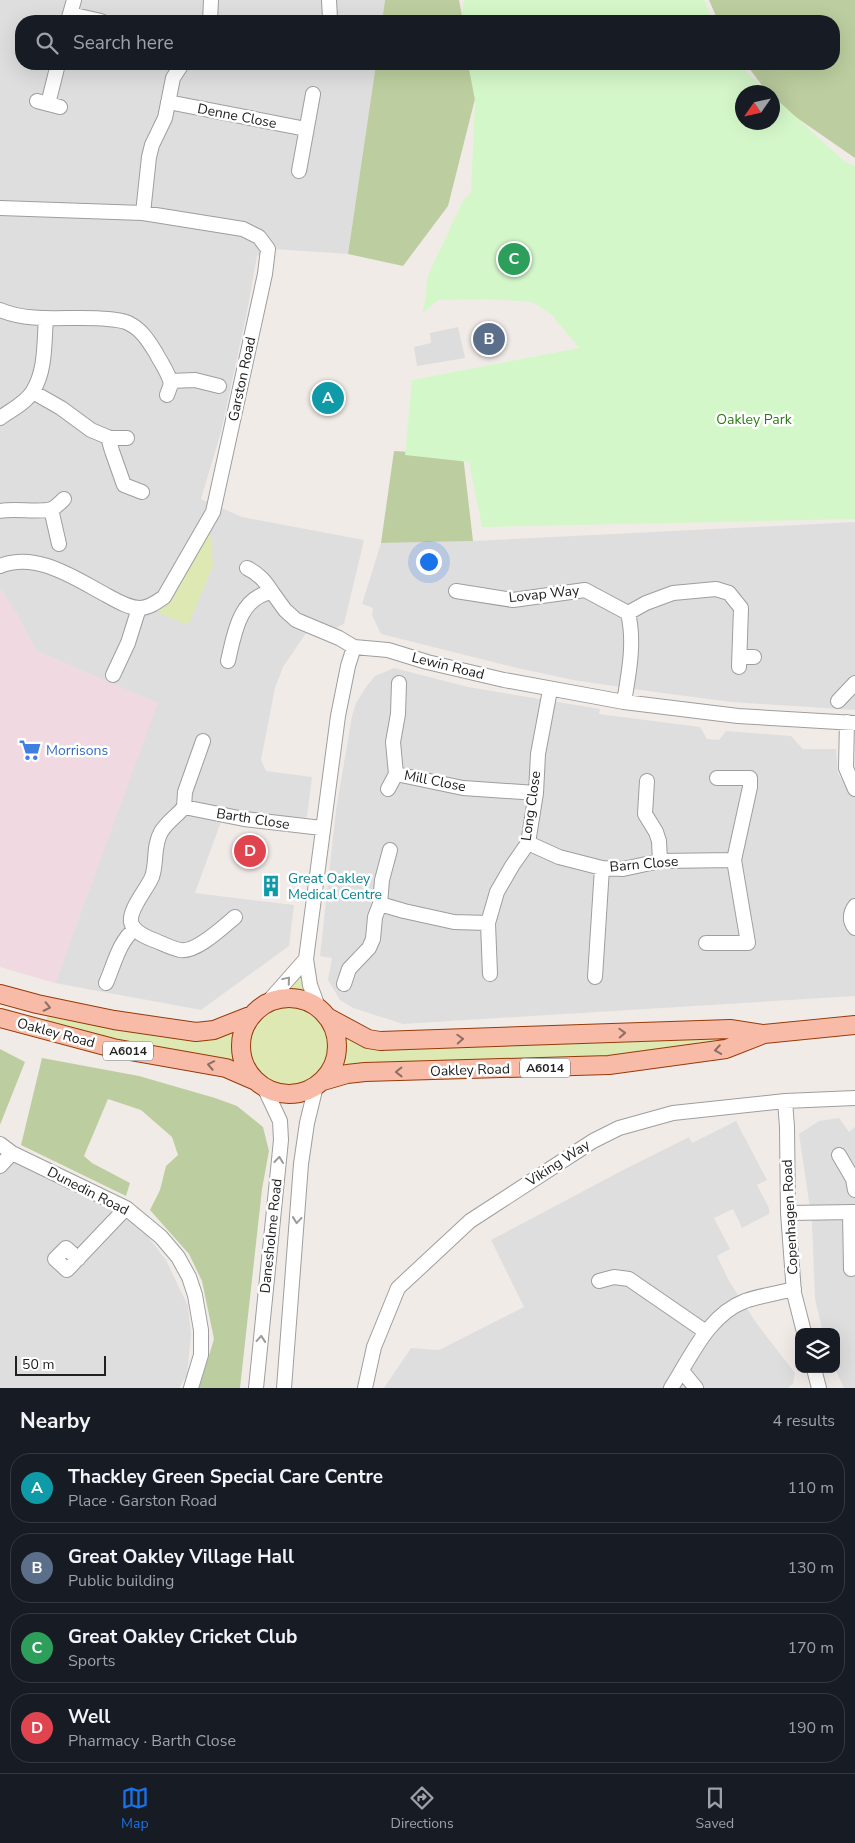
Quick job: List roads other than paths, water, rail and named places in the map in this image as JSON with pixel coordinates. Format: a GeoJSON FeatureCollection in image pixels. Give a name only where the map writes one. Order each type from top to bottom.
{"type":"FeatureCollection","features":[{"type":"Feature","properties":{"kind":"main road","name":"Oakley Road"},"geometry":{"type":"LineString","coordinates":[[0,994],[37,1004],[114,1020],[196,1032],[214,1030],[252,1015]]}},
{"type":"Feature","properties":{"kind":"main road"},"geometry":{"type":"LineString","coordinates":[[281,998],[294,998],[306,1001],[323,1013],[335,1030],[337,1051],[331,1070],[320,1083],[304,1092],[290,1094],[277,1092],[260,1084],[248,1070],[242,1056],[241,1042],[245,1028],[252,1015],[268,1002],[281,998]]}},
{"type":"Feature","properties":{"kind":"main road","name":"Oakley Road"},"geometry":{"type":"LineString","coordinates":[[323,1013],[368,1039],[380,1042],[730,1029],[764,1034],[855,1025]]}},
{"type":"Feature","properties":{"kind":"main road","name":"Oakley Road"},"geometry":{"type":"LineString","coordinates":[[0,1018],[113,1048],[226,1068],[260,1084]]}},
{"type":"Feature","properties":{"kind":"main road","name":"Oakley Road"},"geometry":{"type":"LineString","coordinates":[[320,1083],[347,1074],[365,1072],[609,1065],[726,1049],[764,1034]]}},
{"type":"Feature","properties":{"kind":"street"},"geometry":{"type":"LineString","coordinates":[[70,15],[74,0]]}},
{"type":"Feature","properties":{"kind":"street"},"geometry":{"type":"LineString","coordinates":[[211,15],[212,0]]}},
{"type":"Feature","properties":{"kind":"street"},"geometry":{"type":"LineString","coordinates":[[329,0],[330,15]]}},
{"type":"Feature","properties":{"kind":"street"},"geometry":{"type":"LineString","coordinates":[[48,104],[56,70]]}},
{"type":"Feature","properties":{"kind":"street"},"geometry":{"type":"LineString","coordinates":[[143,213],[149,157],[165,118],[173,78],[178,70]]}},
{"type":"Feature","properties":{"kind":"street"},"geometry":{"type":"LineString","coordinates":[[299,171],[313,94]]}},
{"type":"Feature","properties":{"kind":"street","name":"Denne Close"},"geometry":{"type":"LineString","coordinates":[[168,102],[306,129]]}},
{"type":"Feature","properties":{"kind":"street","name":"Garston Road"},"geometry":{"type":"LineString","coordinates":[[0,208],[143,213],[242,229],[260,236],[268,249],[213,512],[164,597],[153,604],[139,608]]}},
{"type":"Feature","properties":{"kind":"street"},"geometry":{"type":"LineString","coordinates":[[0,310],[19,316],[46,318],[81,317],[121,321],[130,324],[140,330],[148,340],[170,381],[170,390],[167,395]]}},
{"type":"Feature","properties":{"kind":"street"},"geometry":{"type":"LineString","coordinates":[[0,418],[33,392],[42,364],[46,318]]}},
{"type":"Feature","properties":{"kind":"street"},"geometry":{"type":"LineString","coordinates":[[170,381],[195,380],[219,386]]}},
{"type":"Feature","properties":{"kind":"street"},"geometry":{"type":"LineString","coordinates":[[33,392],[61,408],[91,430],[108,437],[127,438]]}},
{"type":"Feature","properties":{"kind":"street"},"geometry":{"type":"LineString","coordinates":[[108,437],[124,485],[142,492]]}},
{"type":"Feature","properties":{"kind":"street"},"geometry":{"type":"LineString","coordinates":[[0,511],[51,509],[64,499]]}},
{"type":"Feature","properties":{"kind":"street"},"geometry":{"type":"LineString","coordinates":[[51,509],[59,544]]}},
{"type":"Feature","properties":{"kind":"street"},"geometry":{"type":"LineString","coordinates":[[0,566],[20,562],[42,564],[124,604],[139,608],[128,643],[113,675]]}},
{"type":"Feature","properties":{"kind":"street"},"geometry":{"type":"LineString","coordinates":[[246,568],[256,572],[261,577],[285,610],[296,620],[339,638],[354,647],[348,666],[338,716],[306,959],[310,985],[323,1013]]}},
{"type":"Feature","properties":{"kind":"street"},"geometry":{"type":"LineString","coordinates":[[624,702],[632,628],[628,613],[646,603],[673,593],[716,589],[730,593],[741,608],[744,660]]}},
{"type":"Feature","properties":{"kind":"street","name":"Lovap Way"},"geometry":{"type":"LineString","coordinates":[[456,591],[513,600],[585,590],[628,613]]}},
{"type":"Feature","properties":{"kind":"street"},"geometry":{"type":"LineString","coordinates":[[228,661],[237,624],[242,614],[256,598],[272,592]]}},
{"type":"Feature","properties":{"kind":"street","name":"Lewin Road"},"geometry":{"type":"LineString","coordinates":[[354,647],[388,650],[453,668],[550,690],[624,702],[738,716],[851,723]]}},
{"type":"Feature","properties":{"kind":"street","name":"Mill Close"},"geometry":{"type":"LineString","coordinates":[[399,683],[398,714],[393,742],[396,774],[462,788],[536,793]]}},
{"type":"Feature","properties":{"kind":"street"},"geometry":{"type":"LineString","coordinates":[[838,701],[855,683]]}},
{"type":"Feature","properties":{"kind":"street","name":"Long Close"},"geometry":{"type":"LineString","coordinates":[[490,974],[488,923],[497,892],[512,866],[528,844],[536,793],[538,754],[550,690]]}},
{"type":"Feature","properties":{"kind":"street"},"geometry":{"type":"LineString","coordinates":[[851,723],[846,768],[855,790]]}},
{"type":"Feature","properties":{"kind":"street"},"geometry":{"type":"LineString","coordinates":[[204,741],[185,792],[184,807],[160,833],[151,879],[141,896],[131,921],[135,929],[147,937],[180,950],[187,950],[203,941],[235,917]]}},
{"type":"Feature","properties":{"kind":"street"},"geometry":{"type":"LineString","coordinates":[[388,790],[396,774]]}},
{"type":"Feature","properties":{"kind":"street"},"geometry":{"type":"LineString","coordinates":[[706,943],[748,943],[734,860],[750,787],[750,778],[717,778]]}},
{"type":"Feature","properties":{"kind":"street"},"geometry":{"type":"LineString","coordinates":[[647,781],[645,814],[659,841],[660,861]]}},
{"type":"Feature","properties":{"kind":"street","name":"Barth Close"},"geometry":{"type":"LineString","coordinates":[[184,807],[244,819],[322,828]]}},
{"type":"Feature","properties":{"kind":"street","name":"Barn Close"},"geometry":{"type":"LineString","coordinates":[[528,844],[559,857],[602,868],[623,869],[660,861],[734,860]]}},
{"type":"Feature","properties":{"kind":"street"},"geometry":{"type":"LineString","coordinates":[[344,984],[349,969],[369,948],[373,939],[375,917],[380,904],[382,880],[390,850]]}},
{"type":"Feature","properties":{"kind":"street"},"geometry":{"type":"LineString","coordinates":[[595,977],[602,868]]}},
{"type":"Feature","properties":{"kind":"street"},"geometry":{"type":"LineString","coordinates":[[380,904],[454,922],[488,923]]}},
{"type":"Feature","properties":{"kind":"street"},"geometry":{"type":"LineString","coordinates":[[855,906],[851,920],[855,928]]}},
{"type":"Feature","properties":{"kind":"street"},"geometry":{"type":"LineString","coordinates":[[106,983],[123,942],[129,933],[135,929]]}},
{"type":"Feature","properties":{"kind":"street"},"geometry":{"type":"LineString","coordinates":[[268,1002],[306,959]]}},
{"type":"Feature","properties":{"kind":"street","name":"Danesholme Road"},"geometry":{"type":"LineString","coordinates":[[284,1388],[306,1123],[320,1083]]}},
{"type":"Feature","properties":{"kind":"street","name":"Danesholme Road"},"geometry":{"type":"LineString","coordinates":[[256,1388],[281,1140],[280,1122],[260,1084]]}},
{"type":"Feature","properties":{"kind":"street","name":"Viking Way"},"geometry":{"type":"LineString","coordinates":[[365,1388],[374,1347],[398,1288],[470,1221],[593,1141],[619,1128],[673,1113],[785,1101],[855,1098]]}},
{"type":"Feature","properties":{"kind":"street","name":"Copenhagen Road"},"geometry":{"type":"LineString","coordinates":[[785,1101],[788,1213],[794,1289],[803,1328]]}},
{"type":"Feature","properties":{"kind":"street","name":"Dunedin Road"},"geometry":{"type":"LineString","coordinates":[[0,1144],[12,1153],[126,1208],[161,1237],[178,1257],[189,1277],[195,1295],[201,1330],[201,1355],[191,1388]]}},
{"type":"Feature","properties":{"kind":"street"},"geometry":{"type":"LineString","coordinates":[[0,1166],[12,1153]]}},
{"type":"Feature","properties":{"kind":"street"},"geometry":{"type":"LineString","coordinates":[[839,1155],[853,1178],[855,1190]]}},
{"type":"Feature","properties":{"kind":"street"},"geometry":{"type":"LineString","coordinates":[[78,1259],[126,1208]]}},
{"type":"Feature","properties":{"kind":"street"},"geometry":{"type":"LineString","coordinates":[[788,1213],[852,1212],[852,1269]]}},
{"type":"Feature","properties":{"kind":"street"},"geometry":{"type":"LineString","coordinates":[[599,1281],[614,1277],[628,1279],[706,1332]]}},
{"type":"Feature","properties":{"kind":"street"},"geometry":{"type":"LineString","coordinates":[[671,1388],[706,1332],[717,1318],[745,1301],[794,1289]]}},
{"type":"Feature","properties":{"kind":"street"},"geometry":{"type":"LineString","coordinates":[[682,1371],[696,1388]]}},
{"type":"Feature","properties":{"kind":"street"},"geometry":{"type":"LineString","coordinates":[[815,1373],[819,1388]]}},
{"type":"Feature","properties":{"kind":"place","name":"Great Oakley Cricket Club"},"geometry":{"type":"Point","coordinates":[514,259]}},
{"type":"Feature","properties":{"kind":"place","name":"Great Oakley Village Hall"},"geometry":{"type":"Point","coordinates":[489,339]}},
{"type":"Feature","properties":{"kind":"place","name":"Thackley Green Special Care Centre"},"geometry":{"type":"Point","coordinates":[328,398]}},
{"type":"Feature","properties":{"kind":"place","name":"Morrisons"},"geometry":{"type":"Point","coordinates":[30,750]}},
{"type":"Feature","properties":{"kind":"place","name":"Well"},"geometry":{"type":"Point","coordinates":[250,851]}},
{"type":"Feature","properties":{"kind":"place","name":"Great Oakley Medical Centre"},"geometry":{"type":"Point","coordinates":[271,886]}},
{"type":"Feature","properties":{"kind":"park label","name":"Oakley Park"},"geometry":{"type":"Point","coordinates":[754,419]}}]}
